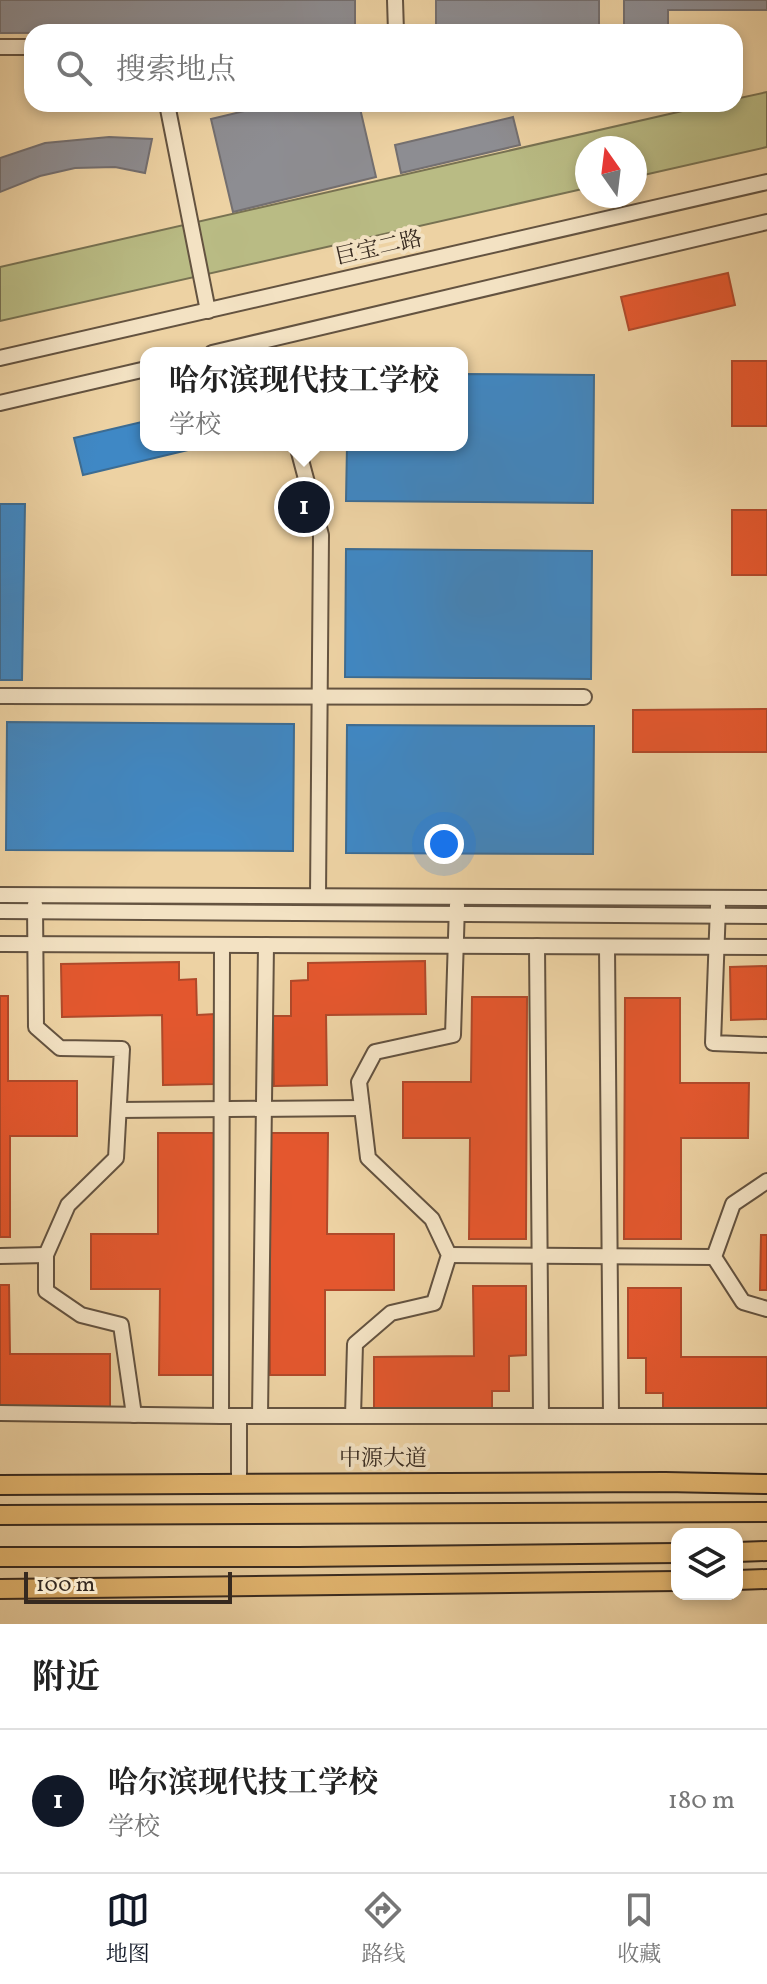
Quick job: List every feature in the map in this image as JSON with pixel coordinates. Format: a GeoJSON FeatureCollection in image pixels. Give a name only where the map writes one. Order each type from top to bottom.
{"type":"FeatureCollection","features":[{"type":"Feature","properties":{"kind":"main road","name":"中源大道"},"geometry":{"type":"LineString","coordinates":[[0,1485],[767,1484]]}},
{"type":"Feature","properties":{"kind":"main road"},"geometry":{"type":"LineString","coordinates":[[0,1515],[767,1512]]}},
{"type":"Feature","properties":{"kind":"main road"},"geometry":{"type":"LineString","coordinates":[[743,1552],[767,1551]]}},
{"type":"Feature","properties":{"kind":"main road"},"geometry":{"type":"LineString","coordinates":[[0,1557],[671,1553]]}},
{"type":"Feature","properties":{"kind":"main road"},"geometry":{"type":"LineString","coordinates":[[743,1580],[767,1579]]}},
{"type":"Feature","properties":{"kind":"main road"},"geometry":{"type":"LineString","coordinates":[[0,1589],[671,1581]]}},
{"type":"Feature","properties":{"kind":"street"},"geometry":{"type":"LineString","coordinates":[[395,0],[396,24]]}},
{"type":"Feature","properties":{"kind":"street"},"geometry":{"type":"LineString","coordinates":[[0,47],[24,47]]}},
{"type":"Feature","properties":{"kind":"street"},"geometry":{"type":"LineString","coordinates":[[169,112],[208,311]]}},
{"type":"Feature","properties":{"kind":"street","name":"巨宝二路"},"geometry":{"type":"LineString","coordinates":[[0,358],[767,182]]}},
{"type":"Feature","properties":{"kind":"street"},"geometry":{"type":"LineString","coordinates":[[271,346],[767,222]]}},
{"type":"Feature","properties":{"kind":"street"},"geometry":{"type":"LineString","coordinates":[[0,403],[140,370]]}},
{"type":"Feature","properties":{"kind":"street"},"geometry":{"type":"LineString","coordinates":[[299,451],[321,535],[318,896]]}},
{"type":"Feature","properties":{"kind":"street"},"geometry":{"type":"LineString","coordinates":[[0,696],[584,697]]}},
{"type":"Feature","properties":{"kind":"street"},"geometry":{"type":"LineString","coordinates":[[0,895],[35,903],[456,913],[767,916]]}},
{"type":"Feature","properties":{"kind":"street"},"geometry":{"type":"LineString","coordinates":[[0,911],[35,903],[318,896],[767,898]]}},
{"type":"Feature","properties":{"kind":"street"},"geometry":{"type":"LineString","coordinates":[[353,1416],[355,1344],[391,1313],[434,1303],[449,1255],[432,1219],[368,1158],[359,1082],[375,1052],[453,1035],[457,897]]}},
{"type":"Feature","properties":{"kind":"street"},"geometry":{"type":"LineString","coordinates":[[719,898],[713,1043],[767,1045]]}},
{"type":"Feature","properties":{"kind":"street"},"geometry":{"type":"LineString","coordinates":[[35,903],[36,1027],[60,1048],[122,1049],[116,1158],[68,1205],[46,1255],[46,1291],[81,1315],[121,1325],[134,1415]]}},
{"type":"Feature","properties":{"kind":"street"},"geometry":{"type":"LineString","coordinates":[[0,944],[767,947]]}},
{"type":"Feature","properties":{"kind":"street"},"geometry":{"type":"LineString","coordinates":[[221,1416],[222,945]]}},
{"type":"Feature","properties":{"kind":"street"},"geometry":{"type":"LineString","coordinates":[[260,1416],[266,945]]}},
{"type":"Feature","properties":{"kind":"street"},"geometry":{"type":"LineString","coordinates":[[537,946],[541,1416]]}},
{"type":"Feature","properties":{"kind":"street"},"geometry":{"type":"LineString","coordinates":[[607,947],[611,1416]]}},
{"type":"Feature","properties":{"kind":"street"},"geometry":{"type":"LineString","coordinates":[[119,1110],[362,1108]]}},
{"type":"Feature","properties":{"kind":"street"},"geometry":{"type":"LineString","coordinates":[[714,1257],[733,1204],[767,1181]]}},
{"type":"Feature","properties":{"kind":"street"},"geometry":{"type":"LineString","coordinates":[[0,1256],[46,1255]]}},
{"type":"Feature","properties":{"kind":"street"},"geometry":{"type":"LineString","coordinates":[[449,1255],[714,1257]]}},
{"type":"Feature","properties":{"kind":"street"},"geometry":{"type":"LineString","coordinates":[[714,1257],[743,1302],[767,1309]]}},
{"type":"Feature","properties":{"kind":"street"},"geometry":{"type":"LineString","coordinates":[[0,1413],[767,1416]]}},
{"type":"Feature","properties":{"kind":"street"},"geometry":{"type":"LineString","coordinates":[[239,1416],[239,1478]]}},
{"type":"Feature","properties":{"kind":"green space"},"geometry":{"type":"Polygon","coordinates":[[[767,92],[767,147],[647,174],[647,136],[575,136],[575,191],[0,321],[0,267],[678,112],[743,112],[743,97],[767,92]]]}},
{"type":"Feature","properties":{"kind":"building: 商业"},"geometry":{"type":"Polygon","coordinates":[[[728,273],[735,305],[629,330],[621,297],[728,273]]]}},
{"type":"Feature","properties":{"kind":"building: 商业"},"geometry":{"type":"Polygon","coordinates":[[[732,361],[767,361],[767,426],[732,426],[732,361]]]}},
{"type":"Feature","properties":{"kind":"building: 商业"},"geometry":{"type":"Polygon","coordinates":[[[732,510],[767,510],[767,575],[732,575],[732,510]]]}},
{"type":"Feature","properties":{"kind":"building: 商业"},"geometry":{"type":"Polygon","coordinates":[[[767,709],[767,752],[633,752],[633,710],[767,709]]]}},
{"type":"Feature","properties":{"kind":"building: 商业"},"geometry":{"type":"Polygon","coordinates":[[[425,961],[426,1014],[326,1015],[327,1085],[274,1086],[273,1016],[291,1016],[291,981],[308,980],[308,963],[425,961]]]}},
{"type":"Feature","properties":{"kind":"building: 商业"},"geometry":{"type":"Polygon","coordinates":[[[179,962],[179,980],[196,979],[197,1015],[215,1014],[215,1084],[163,1085],[162,1015],[62,1017],[61,964],[179,962]]]}},
{"type":"Feature","properties":{"kind":"building: 商业"},"geometry":{"type":"Polygon","coordinates":[[[767,966],[767,1019],[731,1020],[730,967],[767,966]]]}},
{"type":"Feature","properties":{"kind":"building: 商业"},"geometry":{"type":"Polygon","coordinates":[[[0,996],[8,996],[8,1081],[77,1081],[77,1136],[10,1136],[10,1237],[0,1237],[0,996]]]}},
{"type":"Feature","properties":{"kind":"building: 商业"},"geometry":{"type":"Polygon","coordinates":[[[472,997],[527,997],[526,1239],[469,1239],[470,1138],[403,1138],[403,1082],[471,1082],[472,997]]]}},
{"type":"Feature","properties":{"kind":"building: 商业"},"geometry":{"type":"Polygon","coordinates":[[[625,998],[680,998],[680,1083],[749,1083],[748,1138],[681,1138],[681,1239],[624,1239],[625,998]]]}},
{"type":"Feature","properties":{"kind":"building: 商业"},"geometry":{"type":"Polygon","coordinates":[[[158,1133],[215,1133],[215,1375],[159,1375],[160,1289],[91,1289],[91,1234],[158,1234],[158,1133]]]}},
{"type":"Feature","properties":{"kind":"building: 商业"},"geometry":{"type":"Polygon","coordinates":[[[270,1133],[328,1133],[327,1234],[394,1234],[394,1290],[325,1290],[325,1375],[270,1375],[270,1133]]]}},
{"type":"Feature","properties":{"kind":"building: 商业"},"geometry":{"type":"Polygon","coordinates":[[[761,1235],[767,1235],[767,1290],[760,1290],[761,1235]]]}},
{"type":"Feature","properties":{"kind":"building: 商业"},"geometry":{"type":"Polygon","coordinates":[[[0,1285],[9,1285],[10,1354],[110,1354],[110,1407],[0,1408],[0,1285]]]}},
{"type":"Feature","properties":{"kind":"building: 商业"},"geometry":{"type":"Polygon","coordinates":[[[473,1286],[526,1286],[526,1355],[509,1356],[509,1391],[492,1391],[492,1408],[374,1410],[374,1357],[474,1356],[473,1286]]]}},
{"type":"Feature","properties":{"kind":"building: 商业"},"geometry":{"type":"Polygon","coordinates":[[[628,1288],[681,1288],[681,1357],[767,1357],[767,1410],[663,1410],[663,1393],[646,1393],[646,1358],[628,1358],[628,1288]]]}},
{"type":"Feature","properties":{"kind":"building: 学校"},"geometry":{"type":"Polygon","coordinates":[[[468,374],[594,375],[593,503],[346,501],[347,451],[468,451],[468,374]]]}},
{"type":"Feature","properties":{"kind":"building: 学校"},"geometry":{"type":"Polygon","coordinates":[[[140,422],[140,451],[184,451],[83,475],[74,438],[140,422]]]}},
{"type":"Feature","properties":{"kind":"building: 学校"},"geometry":{"type":"Polygon","coordinates":[[[0,504],[25,504],[22,680],[0,680],[0,504]]]}},
{"type":"Feature","properties":{"kind":"building: 学校"},"geometry":{"type":"Polygon","coordinates":[[[346,549],[592,551],[591,679],[345,677],[346,549]]]}},
{"type":"Feature","properties":{"kind":"building: 学校"},"geometry":{"type":"Polygon","coordinates":[[[7,722],[294,724],[293,851],[6,850],[7,722]]]}},
{"type":"Feature","properties":{"kind":"building: 学校"},"geometry":{"type":"Polygon","coordinates":[[[347,725],[594,726],[593,854],[346,853],[347,725]]]}},
{"type":"Feature","properties":{"kind":"building: 工业"},"geometry":{"type":"Polygon","coordinates":[[[0,0],[355,0],[355,24],[24,24],[24,33],[0,33],[0,0]]]}},
{"type":"Feature","properties":{"kind":"building: 工业"},"geometry":{"type":"Polygon","coordinates":[[[436,0],[599,0],[599,24],[436,24],[436,0]]]}},
{"type":"Feature","properties":{"kind":"building: 工业"},"geometry":{"type":"Polygon","coordinates":[[[624,0],[767,0],[767,10],[668,10],[668,24],[624,24],[624,0]]]}},
{"type":"Feature","properties":{"kind":"building: 工业"},"geometry":{"type":"Polygon","coordinates":[[[240,112],[361,112],[376,177],[233,212],[211,119],[240,112]]]}},
{"type":"Feature","properties":{"kind":"building: 工业"},"geometry":{"type":"Polygon","coordinates":[[[513,117],[520,145],[401,173],[395,145],[513,117]]]}},
{"type":"Feature","properties":{"kind":"building: 工业"},"geometry":{"type":"Polygon","coordinates":[[[109,137],[152,139],[145,173],[115,167],[75,168],[40,176],[0,192],[0,158],[45,143],[109,137]]]}},
{"type":"Feature","properties":{"kind":"place","name":"哈尔滨现代技工学校"},"geometry":{"type":"Point","coordinates":[304,507]}}]}
